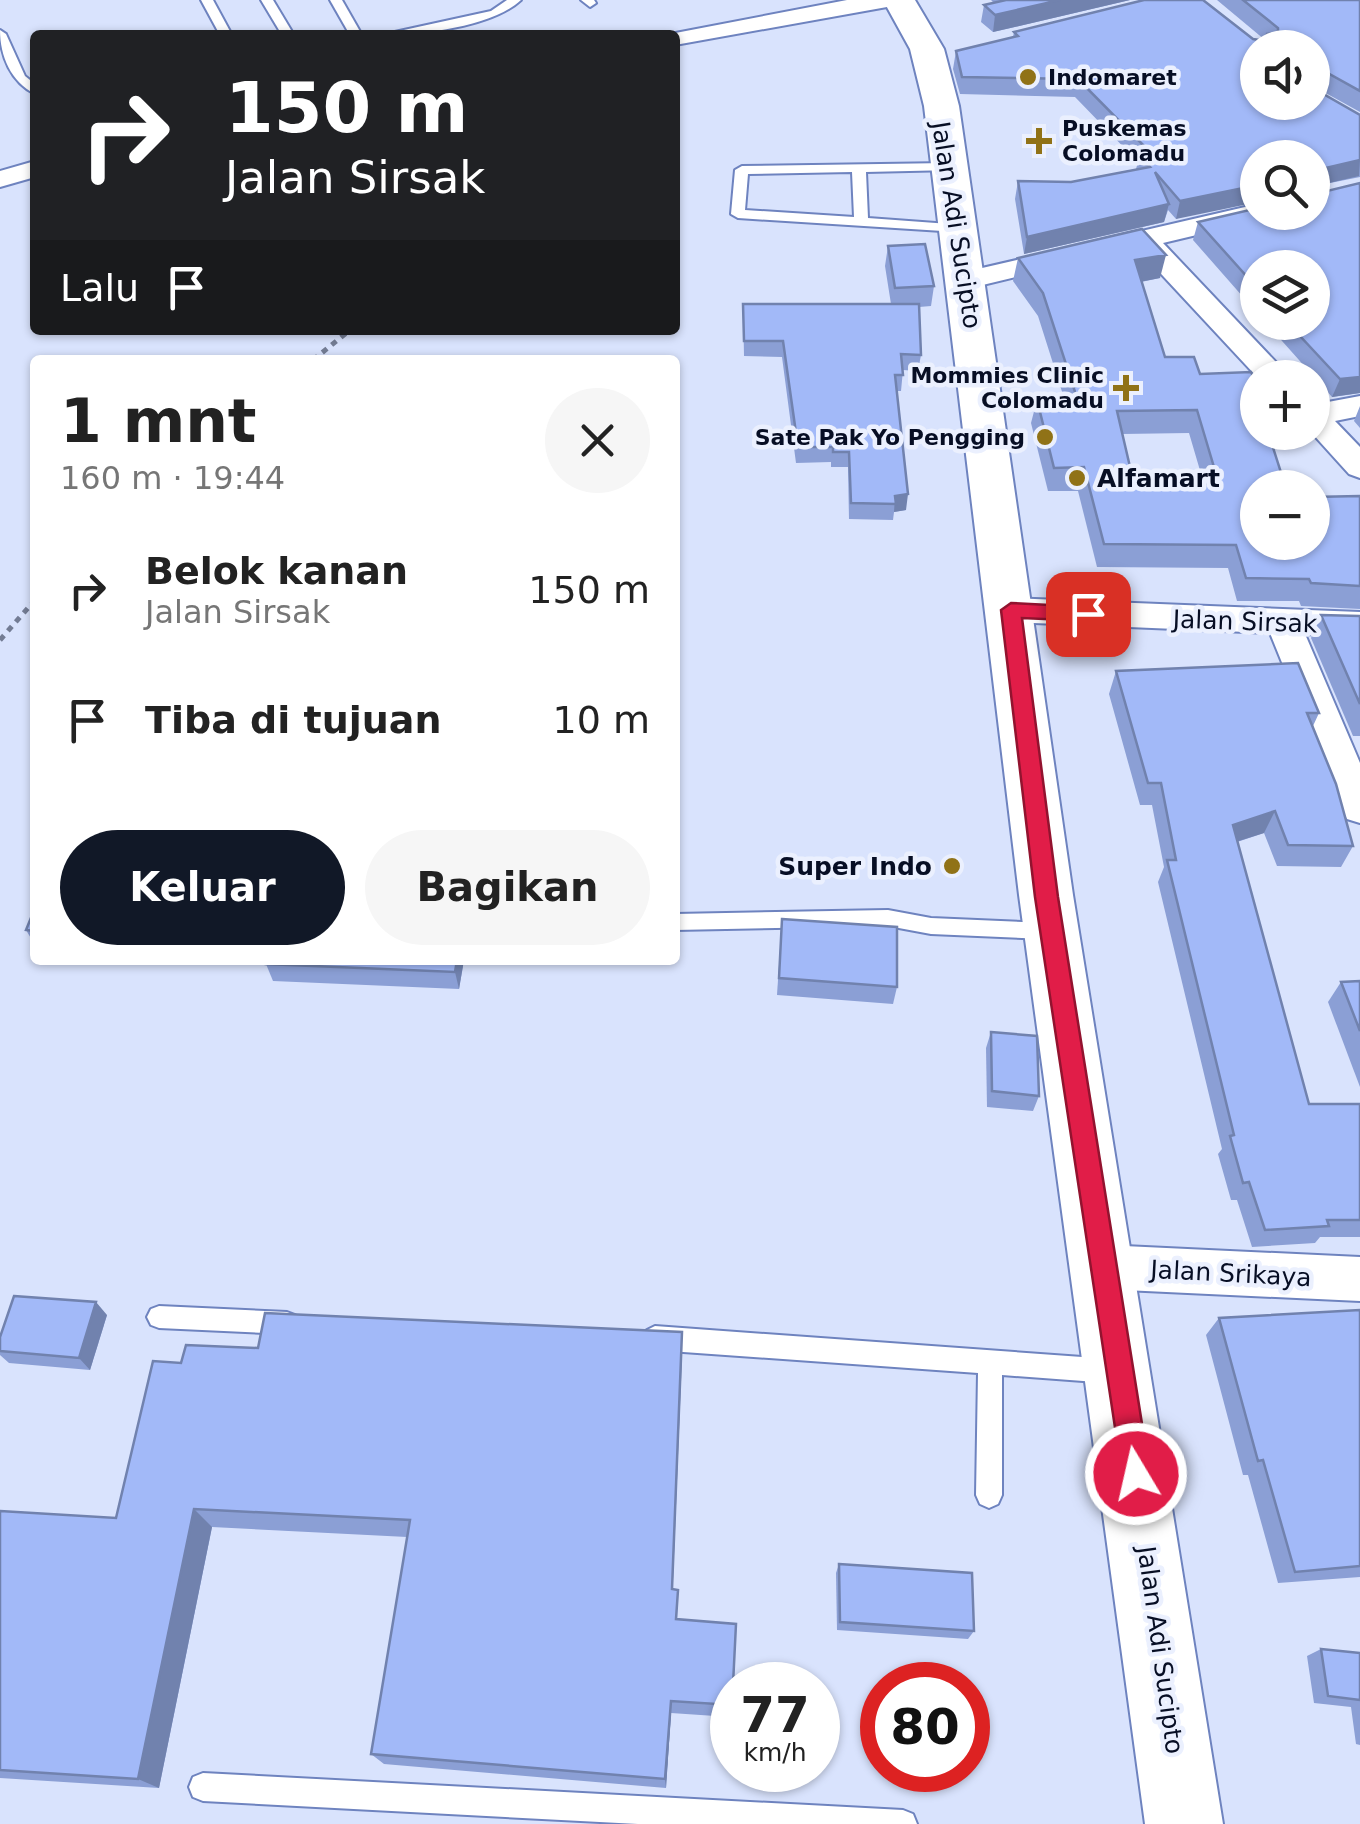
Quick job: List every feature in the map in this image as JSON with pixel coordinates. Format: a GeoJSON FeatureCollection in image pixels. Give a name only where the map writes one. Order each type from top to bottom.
{"type":"FeatureCollection","features":[{"type":"Feature","properties":{"kind":"highway","name":"Jalan Adi Sucipto"},"geometry":{"type":"LineString","coordinates":[[899,0],[940,55],[948,167],[1052,931],[1184,1824]]}},
{"type":"Feature","properties":{"kind":"street"},"geometry":{"type":"LineString","coordinates":[[680,37],[887,0]]}},
{"type":"Feature","properties":{"kind":"street"},"geometry":{"type":"LineString","coordinates":[[0,179],[30,170]]}},
{"type":"Feature","properties":{"kind":"street"},"geometry":{"type":"LineString","coordinates":[[962,254],[1142,237],[1240,216]]}},
{"type":"Feature","properties":{"kind":"street"},"geometry":{"type":"LineString","coordinates":[[1142,237],[1259,360]]}},
{"type":"Feature","properties":{"kind":"street"},"geometry":{"type":"LineString","coordinates":[[1330,412],[1360,406]]}},
{"type":"Feature","properties":{"kind":"street"},"geometry":{"type":"LineString","coordinates":[[1330,434],[1360,467]]}},
{"type":"Feature","properties":{"kind":"street","name":"Jalan Sirsak"},"geometry":{"type":"LineString","coordinates":[[1011,610],[1283,624],[1360,624]]}},
{"type":"Feature","properties":{"kind":"street"},"geometry":{"type":"LineString","coordinates":[[1283,624],[1360,808]]}},
{"type":"Feature","properties":{"kind":"street","name":"Jalan Srikaya"},"geometry":{"type":"LineString","coordinates":[[1103,1267],[1360,1279]]}},
{"type":"Feature","properties":{"kind":"lane"},"geometry":{"type":"LineString","coordinates":[[207,0],[223,30]]}},
{"type":"Feature","properties":{"kind":"lane"},"geometry":{"type":"LineString","coordinates":[[268,0],[285,30]]}},
{"type":"Feature","properties":{"kind":"lane"},"geometry":{"type":"LineString","coordinates":[[336,0],[353,30]]}},
{"type":"Feature","properties":{"kind":"lane"},"geometry":{"type":"LineString","coordinates":[[413,30],[495,14],[516,0]]}},
{"type":"Feature","properties":{"kind":"lane"},"geometry":{"type":"LineString","coordinates":[[0,34],[16,70],[30,85]]}},
{"type":"Feature","properties":{"kind":"lane"},"geometry":{"type":"LineString","coordinates":[[0,72],[16,70]]}},
{"type":"Feature","properties":{"kind":"lane"},"geometry":{"type":"LineString","coordinates":[[948,167],[742,170],[738,214],[861,221],[962,254]]}},
{"type":"Feature","properties":{"kind":"lane"},"geometry":{"type":"LineString","coordinates":[[859,170],[861,221]]}},
{"type":"Feature","properties":{"kind":"lane"},"geometry":{"type":"LineString","coordinates":[[680,922],[888,918],[931,926],[1052,931]]}},
{"type":"Feature","properties":{"kind":"lane"},"geometry":{"type":"LineString","coordinates":[[159,1318],[317,1324]]}},
{"type":"Feature","properties":{"kind":"lane"},"geometry":{"type":"LineString","coordinates":[[632,1337],[1120,1372]]}},
{"type":"Feature","properties":{"kind":"lane"},"geometry":{"type":"LineString","coordinates":[[989,1495],[990,1362]]}},
{"type":"Feature","properties":{"kind":"lane"},"geometry":{"type":"LineString","coordinates":[[203,1787],[902,1824]]}},
{"type":"Feature","properties":{"kind":"path"},"geometry":{"type":"LineString","coordinates":[[319,355],[344,335]]}},
{"type":"Feature","properties":{"kind":"path"},"geometry":{"type":"LineString","coordinates":[[0,640],[30,606]]}},
{"type":"Feature","properties":{"kind":"building"},"geometry":{"type":"Polygon","coordinates":[[[1006,0],[1060,0],[995,15],[984,5],[1006,0]]]}},
{"type":"Feature","properties":{"kind":"building"},"geometry":{"type":"Polygon","coordinates":[[[1144,0],[1203,0],[1241,30],[1240,120],[1330,120],[1330,98],[1360,115],[1360,160],[1330,167],[1330,140],[1240,140],[1240,189],[1180,201],[1155,172],[1169,204],[1027,237],[1018,181],[1071,182],[1150,167],[1139,155],[1151,153],[1078,79],[962,77],[956,51],[1018,36],[1014,32],[1144,0]]]}},
{"type":"Feature","properties":{"kind":"building"},"geometry":{"type":"Polygon","coordinates":[[[1243,0],[1360,0],[1360,91],[1330,74],[1330,30],[1278,30],[1243,0]]]}},
{"type":"Feature","properties":{"kind":"building"},"geometry":{"type":"Polygon","coordinates":[[[1360,183],[1360,377],[1340,379],[1330,368],[1330,360],[1322,360],[1304,340],[1330,340],[1330,250],[1240,250],[1240,269],[1198,222],[1240,212],[1240,230],[1330,230],[1330,190],[1360,183]]]}},
{"type":"Feature","properties":{"kind":"building"},"geometry":{"type":"Polygon","coordinates":[[[1142,229],[1166,255],[1135,260],[1165,357],[1194,357],[1200,374],[1240,372],[1240,450],[1274,450],[1280,470],[1240,470],[1240,558],[1236,545],[1104,544],[1084,467],[1054,468],[1037,400],[1077,398],[1043,293],[1018,258],[1142,229]],[[1197,410],[1117,411],[1134,484],[1219,484],[1197,410]]]}},
{"type":"Feature","properties":{"kind":"building"},"geometry":{"type":"Polygon","coordinates":[[[925,244],[934,286],[895,288],[888,246],[925,244]]]}},
{"type":"Feature","properties":{"kind":"building"},"geometry":{"type":"Polygon","coordinates":[[[743,304],[919,304],[921,355],[901,354],[903,375],[895,375],[908,494],[895,496],[896,504],[851,503],[849,452],[833,452],[833,447],[798,447],[783,341],[744,341],[743,304]]]}},
{"type":"Feature","properties":{"kind":"building"},"geometry":{"type":"Polygon","coordinates":[[[1360,496],[1360,586],[1311,583],[1309,579],[1246,578],[1241,560],[1330,560],[1330,497],[1360,496]]]}},
{"type":"Feature","properties":{"kind":"building"},"geometry":{"type":"Polygon","coordinates":[[[1321,615],[1360,616],[1360,704],[1321,615]]]}},
{"type":"Feature","properties":{"kind":"building"},"geometry":{"type":"Polygon","coordinates":[[[1298,663],[1319,713],[1307,713],[1336,784],[1353,846],[1288,845],[1275,811],[1233,825],[1309,1104],[1360,1104],[1360,1220],[1327,1220],[1329,1226],[1265,1230],[1249,1182],[1243,1183],[1230,1136],[1234,1135],[1167,860],[1176,860],[1161,783],[1148,783],[1116,671],[1298,663]]]}},
{"type":"Feature","properties":{"kind":"building"},"geometry":{"type":"Polygon","coordinates":[[[782,919],[897,927],[897,987],[779,978],[782,919]]]}},
{"type":"Feature","properties":{"kind":"building"},"geometry":{"type":"Polygon","coordinates":[[[290,965],[456,965],[455,972],[290,965]]]}},
{"type":"Feature","properties":{"kind":"building"},"geometry":{"type":"Polygon","coordinates":[[[1360,981],[1360,1031],[1341,982],[1360,981]]]}},
{"type":"Feature","properties":{"kind":"building"},"geometry":{"type":"Polygon","coordinates":[[[991,1032],[1037,1036],[1039,1096],[992,1091],[991,1032]]]}},
{"type":"Feature","properties":{"kind":"building"},"geometry":{"type":"Polygon","coordinates":[[[14,1296],[96,1302],[79,1358],[0,1351],[0,1337],[14,1296]]]}},
{"type":"Feature","properties":{"kind":"building"},"geometry":{"type":"Polygon","coordinates":[[[1360,1310],[1360,1566],[1295,1572],[1263,1460],[1258,1461],[1219,1318],[1360,1310]]]}},
{"type":"Feature","properties":{"kind":"building"},"geometry":{"type":"Polygon","coordinates":[[[265,1313],[682,1332],[672,1589],[678,1590],[676,1619],[736,1624],[734,1662],[710,1662],[710,1704],[671,1701],[665,1779],[371,1754],[410,1520],[194,1509],[138,1779],[0,1770],[0,1511],[116,1518],[153,1361],[181,1363],[186,1345],[258,1348],[265,1313]]]}},
{"type":"Feature","properties":{"kind":"building"},"geometry":{"type":"Polygon","coordinates":[[[839,1564],[972,1573],[974,1631],[840,1622],[839,1564]]]}},
{"type":"Feature","properties":{"kind":"building"},"geometry":{"type":"Polygon","coordinates":[[[1321,1649],[1360,1653],[1360,1700],[1328,1696],[1321,1649]]]}},
{"type":"Feature","properties":{"kind":"place","name":"Indomaret"},"geometry":{"type":"Point","coordinates":[1028,77]}},
{"type":"Feature","properties":{"kind":"place","name":"Puskemas Colomadu"},"geometry":{"type":"Point","coordinates":[1039,141]}},
{"type":"Feature","properties":{"kind":"place","name":"Mommies Clinic Colomadu"},"geometry":{"type":"Point","coordinates":[1126,388]}},
{"type":"Feature","properties":{"kind":"place","name":"Sate Pak Yo Pengging"},"geometry":{"type":"Point","coordinates":[1045,437]}},
{"type":"Feature","properties":{"kind":"place","name":"Alfamart"},"geometry":{"type":"Point","coordinates":[1077,478]}},
{"type":"Feature","properties":{"kind":"place","name":"Super Indo"},"geometry":{"type":"Point","coordinates":[952,866]}},
{"type":"Feature","properties":{"kind":"route"},"geometry":{"type":"LineString","coordinates":[[1088,614],[1011,610],[1047,897],[1136,1474]]}}]}
